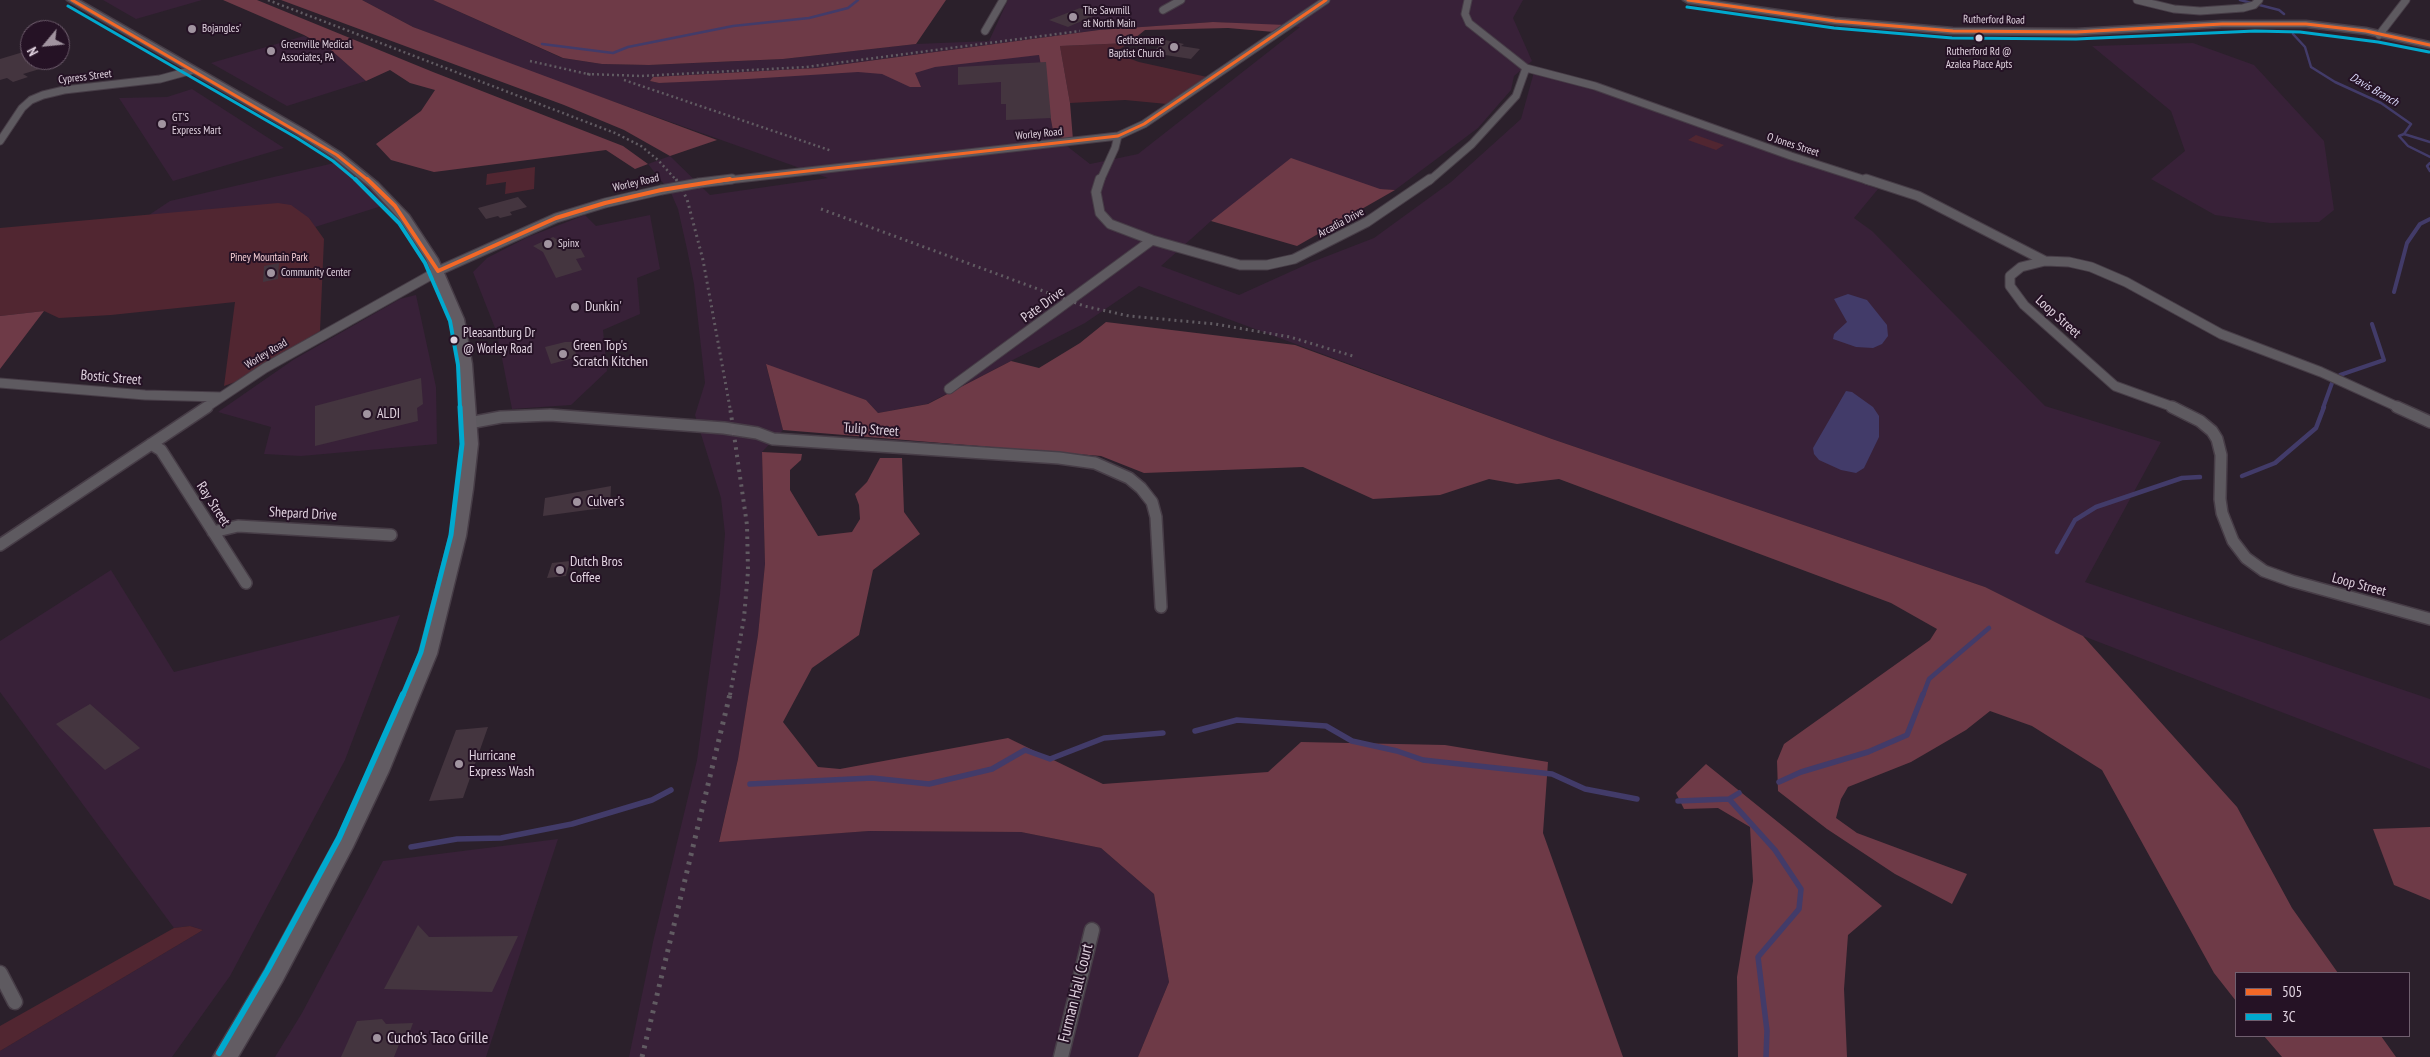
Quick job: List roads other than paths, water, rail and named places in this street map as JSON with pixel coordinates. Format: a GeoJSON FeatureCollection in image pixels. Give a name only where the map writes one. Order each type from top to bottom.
{"type":"FeatureCollection","features":[{"type":"Feature","properties":{"kind":"main road"},"geometry":{"type":"LineString","coordinates":[[72,0],[301,132],[337,155],[374,184],[404,218],[438,272],[457,319],[466,364],[469,423],[465,489],[458,536],[428,654],[379,771],[346,841],[274,976],[225,1057]]}},
{"type":"Feature","properties":{"kind":"main road","name":"Rutherford Road"},"geometry":{"type":"LineString","coordinates":[[1688,0],[1836,21],[1964,32],[2085,32],[2230,24],[2301,25],[2379,36],[2430,46]]}},
{"type":"Feature","properties":{"kind":"street"},"geometry":{"type":"LineString","coordinates":[[985,31],[1002,0]]}},
{"type":"Feature","properties":{"kind":"street"},"geometry":{"type":"LineString","coordinates":[[1163,10],[1181,0]]}},
{"type":"Feature","properties":{"kind":"street","name":"Worley Road"},"geometry":{"type":"LineString","coordinates":[[0,545],[221,398],[300,348],[438,272],[512,236],[556,218],[605,203],[700,183],[1097,140],[1118,136],[1144,124],[1298,22],[1326,0]]}},
{"type":"Feature","properties":{"kind":"street"},"geometry":{"type":"LineString","coordinates":[[1468,0],[1465,14],[1469,23],[1526,68]]}},
{"type":"Feature","properties":{"kind":"street"},"geometry":{"type":"LineString","coordinates":[[2137,0],[2162,7],[2200,11],[2243,8],[2257,2]]}},
{"type":"Feature","properties":{"kind":"street"},"geometry":{"type":"LineString","coordinates":[[2379,36],[2406,0]]}},
{"type":"Feature","properties":{"kind":"street","name":"Arcadia Drive"},"geometry":{"type":"LineString","coordinates":[[1118,136],[1115,148],[1097,188],[1096,201],[1100,213],[1115,226],[1152,240],[1240,265],[1281,263],[1311,251],[1367,222],[1441,171],[1472,144],[1511,103],[1521,87],[1526,68]]}},
{"type":"Feature","properties":{"kind":"street","name":"O Jones Street"},"geometry":{"type":"LineString","coordinates":[[1526,68],[1595,86],[1791,156],[1918,196],[1956,214],[2045,262]]}},
{"type":"Feature","properties":{"kind":"street","name":"Cypress Street"},"geometry":{"type":"LineString","coordinates":[[0,141],[22,108],[31,100],[43,95],[64,90],[160,79],[194,70]]}},
{"type":"Feature","properties":{"kind":"street","name":"Pate Drive"},"geometry":{"type":"LineString","coordinates":[[949,390],[1152,240]]}},
{"type":"Feature","properties":{"kind":"street","name":"Loop Street"},"geometry":{"type":"LineString","coordinates":[[2430,422],[2320,372],[2221,334],[2126,282],[2097,269],[2070,262],[2045,262],[2021,267],[2010,276],[2010,286],[2024,305],[2116,386],[2190,414],[2212,431],[2217,438],[2221,455],[2220,499],[2222,513],[2233,541],[2246,558],[2264,570],[2292,581],[2430,619]]}},
{"type":"Feature","properties":{"kind":"street","name":"Bostic Street"},"geometry":{"type":"LineString","coordinates":[[0,383],[145,395],[192,395],[221,398]]}},
{"type":"Feature","properties":{"kind":"street","name":"Tulip Street"},"geometry":{"type":"LineString","coordinates":[[469,423],[500,417],[550,415],[724,428],[757,433],[773,438],[1059,458],[1095,463],[1129,478],[1141,488],[1152,502],[1156,517],[1161,607]]}},
{"type":"Feature","properties":{"kind":"street","name":"Ray Street"},"geometry":{"type":"LineString","coordinates":[[152,444],[161,450],[246,584]]}},
{"type":"Feature","properties":{"kind":"street","name":"Shepard Drive"},"geometry":{"type":"LineString","coordinates":[[213,532],[238,526],[391,535]]}},
{"type":"Feature","properties":{"kind":"street","name":"Furman Hall Court"},"geometry":{"type":"LineString","coordinates":[[1061,1057],[1092,930]]}},
{"type":"Feature","properties":{"kind":"street"},"geometry":{"type":"LineString","coordinates":[[0,973],[15,1002]]}},
{"type":"Feature","properties":{"kind":"waterway"},"geometry":{"type":"LineString","coordinates":[[542,44],[613,53],[628,47],[733,26],[809,18],[848,8],[858,0]]}},
{"type":"Feature","properties":{"kind":"waterway","name":"Davis Branch"},"geometry":{"type":"LineString","coordinates":[[2240,0],[2279,10],[2284,14]]}},
{"type":"Feature","properties":{"kind":"waterway","name":"Davis Branch"},"geometry":{"type":"LineString","coordinates":[[2293,34],[2305,47],[2311,67],[2335,82],[2381,103],[2411,124],[2404,134]]}},
{"type":"Feature","properties":{"kind":"waterway"},"geometry":{"type":"LineString","coordinates":[[2404,134],[2430,142]]}},
{"type":"Feature","properties":{"kind":"waterway","name":"Davis Branch"},"geometry":{"type":"LineString","coordinates":[[2404,134],[2399,136],[2408,146],[2430,157]]}},
{"type":"Feature","properties":{"kind":"waterway","name":"Davis Branch"},"geometry":{"type":"LineString","coordinates":[[2430,163],[2427,166],[2430,171]]}},
{"type":"Feature","properties":{"kind":"waterway","name":"Davis Branch"},"geometry":{"type":"LineString","coordinates":[[2394,292],[2407,243],[2420,224],[2430,219]]}},
{"type":"Feature","properties":{"kind":"waterway","name":"Davis Branch"},"geometry":{"type":"LineString","coordinates":[[2340,375],[2384,360],[2372,324]]}},
{"type":"Feature","properties":{"kind":"waterway","name":"Davis Branch"},"geometry":{"type":"LineString","coordinates":[[2323,408],[2332,383]]}},
{"type":"Feature","properties":{"kind":"waterway","name":"Davis Branch"},"geometry":{"type":"LineString","coordinates":[[2242,476],[2275,463],[2316,428],[2324,407]]}},
{"type":"Feature","properties":{"kind":"waterway"},"geometry":{"type":"LineString","coordinates":[[2057,552],[2075,520],[2096,507],[2182,478],[2200,477]]}},
{"type":"Feature","properties":{"kind":"waterway"},"geometry":{"type":"LineString","coordinates":[[1923,695],[1929,679],[1989,628]]}},
{"type":"Feature","properties":{"kind":"waterway"},"geometry":{"type":"LineString","coordinates":[[1779,782],[1801,772],[1868,752],[1907,735],[1923,694]]}},
{"type":"Feature","properties":{"kind":"waterway"},"geometry":{"type":"LineString","coordinates":[[1195,731],[1237,720],[1326,726],[1352,741],[1397,751],[1423,760],[1552,774],[1585,789],[1637,799]]}},
{"type":"Feature","properties":{"kind":"waterway"},"geometry":{"type":"LineString","coordinates":[[750,784],[872,778],[929,784],[992,769],[1025,750],[1050,759],[1104,738],[1163,733]]}},
{"type":"Feature","properties":{"kind":"waterway"},"geometry":{"type":"LineString","coordinates":[[411,847],[457,839],[501,838],[572,824],[652,800],[671,790]]}},
{"type":"Feature","properties":{"kind":"waterway"},"geometry":{"type":"LineString","coordinates":[[1729,799],[1739,793]]}},
{"type":"Feature","properties":{"kind":"waterway"},"geometry":{"type":"LineString","coordinates":[[1678,801],[1729,799]]}},
{"type":"Feature","properties":{"kind":"waterway"},"geometry":{"type":"LineString","coordinates":[[1729,799],[1775,850],[1801,889],[1799,909],[1758,957],[1767,1031],[1766,1057]]}},
{"type":"Feature","properties":{"kind":"railway"},"geometry":{"type":"LineString","coordinates":[[268,0],[615,133],[641,146],[658,160],[677,181]]}},
{"type":"Feature","properties":{"kind":"railway"},"geometry":{"type":"LineString","coordinates":[[588,74],[641,76],[806,67],[1080,31]]}},
{"type":"Feature","properties":{"kind":"railway"},"geometry":{"type":"LineString","coordinates":[[530,61],[588,74]]}},
{"type":"Feature","properties":{"kind":"railway"},"geometry":{"type":"LineString","coordinates":[[588,74],[592,75]]}},
{"type":"Feature","properties":{"kind":"railway"},"geometry":{"type":"LineString","coordinates":[[624,80],[832,151]]}},
{"type":"Feature","properties":{"kind":"railway"},"geometry":{"type":"LineString","coordinates":[[676,179],[687,199],[703,260],[730,408]]}},
{"type":"Feature","properties":{"kind":"railway"},"geometry":{"type":"LineString","coordinates":[[821,209],[1084,306],[1129,316],[1215,324],[1290,337],[1356,357]]}},
{"type":"Feature","properties":{"kind":"railway"},"geometry":{"type":"LineString","coordinates":[[730,407],[747,525],[748,571],[744,618],[730,695]]}},
{"type":"Feature","properties":{"kind":"railway"},"geometry":{"type":"LineString","coordinates":[[642,1057],[730,694]]}},
{"type":"Feature","properties":{"kind":"place","name":"The Sawmill at North Main"},"geometry":{"type":"Point","coordinates":[1073,17]}},
{"type":"Feature","properties":{"kind":"place","name":"Bojangles'"},"geometry":{"type":"Point","coordinates":[192,29]}},
{"type":"Feature","properties":{"kind":"place","name":"Rutherford Rd @ Azalea Place Apts"},"geometry":{"type":"Point","coordinates":[1979,38]}},
{"type":"Feature","properties":{"kind":"place","name":"Gethsemane Baptist Church"},"geometry":{"type":"Point","coordinates":[1174,47]}},
{"type":"Feature","properties":{"kind":"place","name":"Greenville Medical Associates, PA"},"geometry":{"type":"Point","coordinates":[271,51]}},
{"type":"Feature","properties":{"kind":"place","name":"GT'S Express Mart"},"geometry":{"type":"Point","coordinates":[162,124]}},
{"type":"Feature","properties":{"kind":"place","name":"Spinx"},"geometry":{"type":"Point","coordinates":[548,244]}},
{"type":"Feature","properties":{"kind":"place","name":"Community Center"},"geometry":{"type":"Point","coordinates":[271,273]}},
{"type":"Feature","properties":{"kind":"place","name":"Dunkin'"},"geometry":{"type":"Point","coordinates":[575,307]}},
{"type":"Feature","properties":{"kind":"place","name":"Pleasantburg Dr @ Worley Road"},"geometry":{"type":"Point","coordinates":[454,340]}},
{"type":"Feature","properties":{"kind":"place","name":"Green Top's Scratch Kitchen"},"geometry":{"type":"Point","coordinates":[563,354]}},
{"type":"Feature","properties":{"kind":"place","name":"ALDI"},"geometry":{"type":"Point","coordinates":[367,414]}},
{"type":"Feature","properties":{"kind":"place","name":"Culver's"},"geometry":{"type":"Point","coordinates":[577,502]}},
{"type":"Feature","properties":{"kind":"place","name":"Dutch Bros Coffee"},"geometry":{"type":"Point","coordinates":[560,570]}},
{"type":"Feature","properties":{"kind":"place","name":"Hurricane Express Wash"},"geometry":{"type":"Point","coordinates":[459,764]}},
{"type":"Feature","properties":{"kind":"place","name":"Cucho’s Taco Grille"},"geometry":{"type":"Point","coordinates":[377,1038]}},
{"type":"Feature","properties":{"kind":"park label","name":"Piney Mountain Park"},"geometry":{"type":"Point","coordinates":[269,258]}}]}
